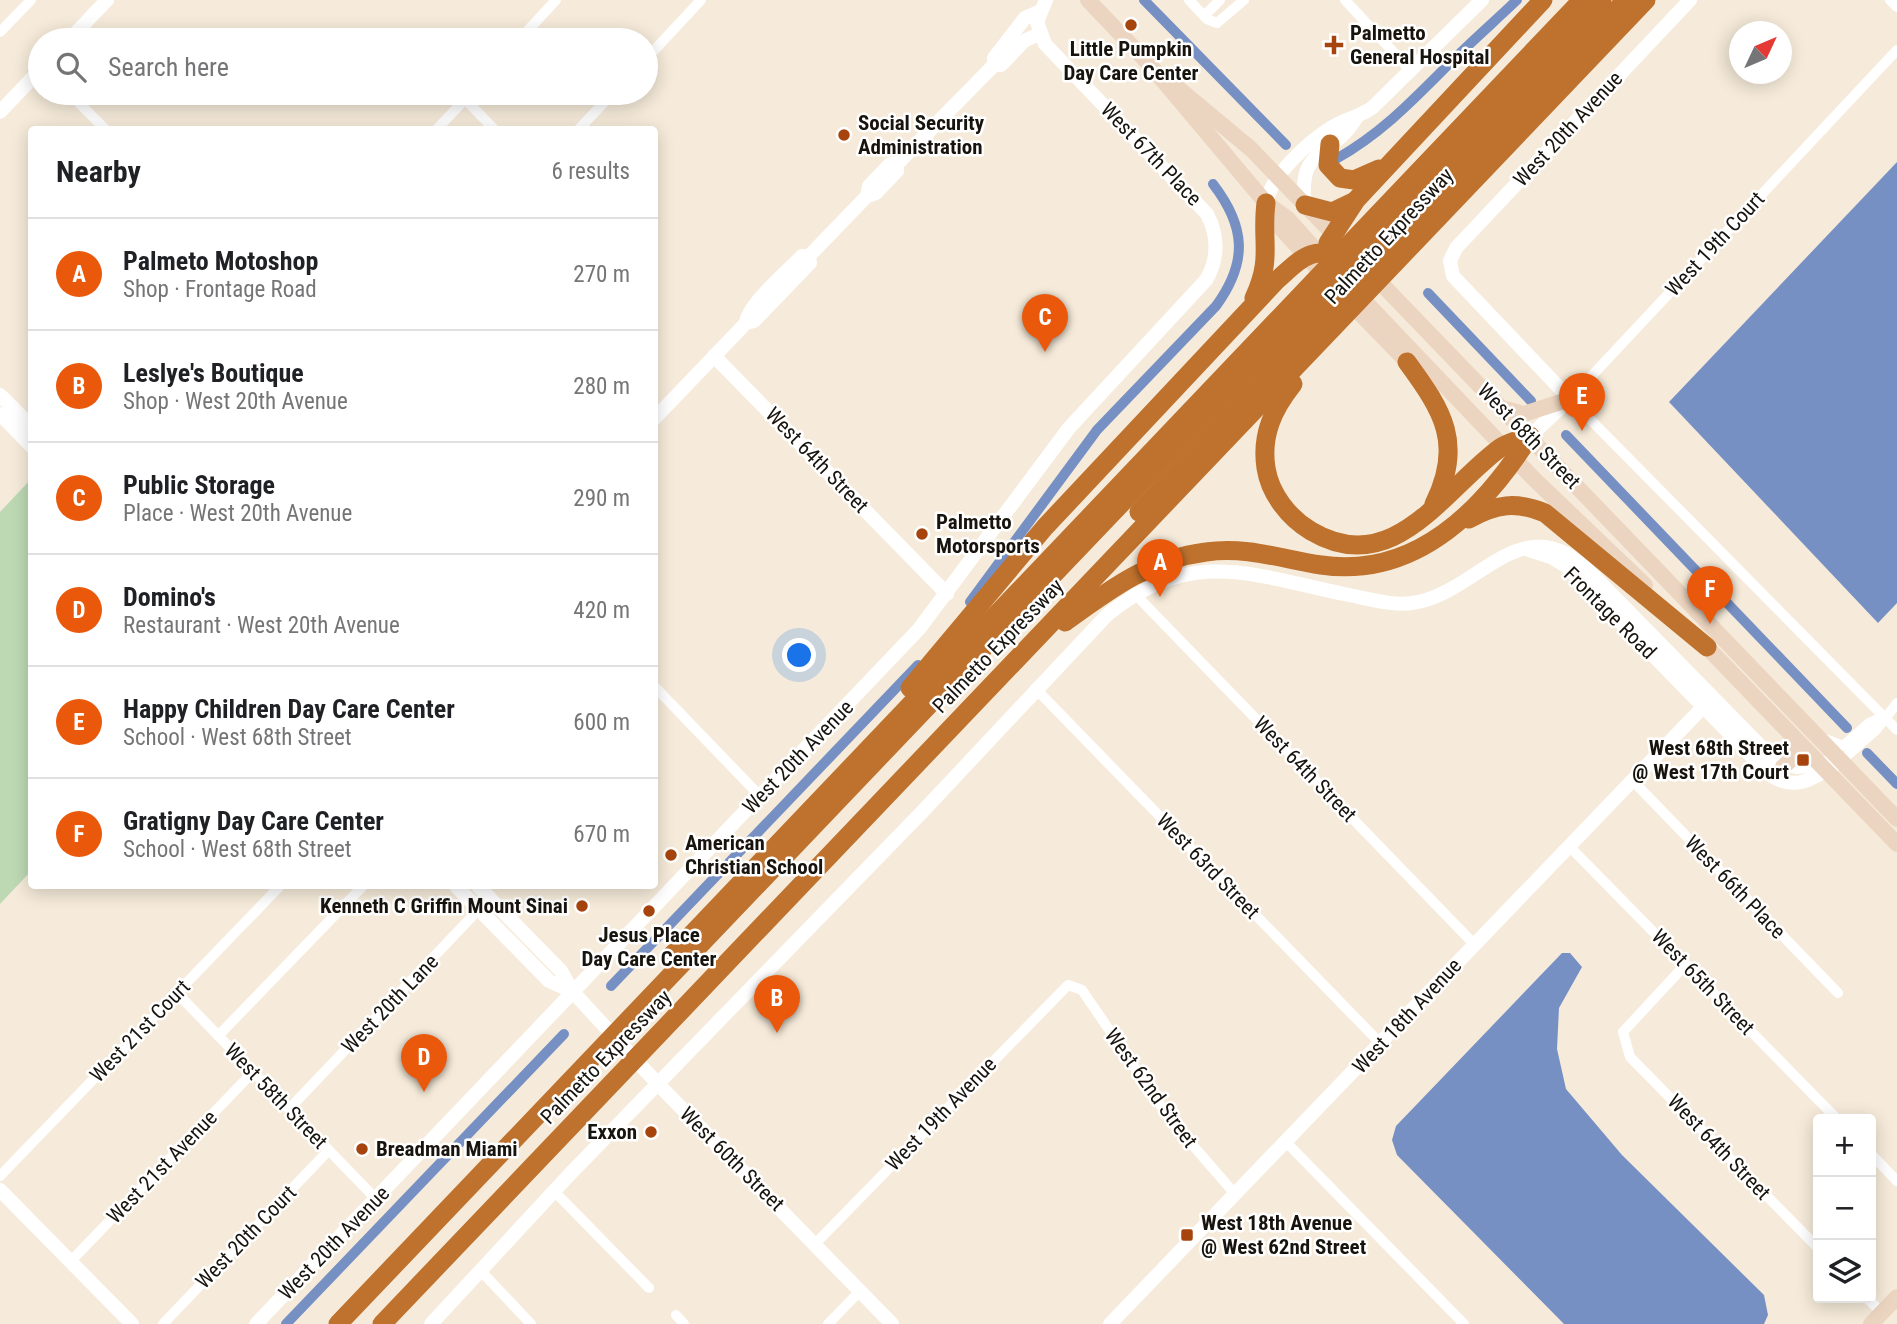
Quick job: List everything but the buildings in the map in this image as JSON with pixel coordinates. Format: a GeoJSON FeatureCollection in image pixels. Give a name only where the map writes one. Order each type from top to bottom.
{"type":"FeatureCollection","features":[{"type":"Feature","properties":{"kind":"highway"},"geometry":{"type":"LineString","coordinates":[[862,754],[914,682],[1045,527],[1250,308],[1322,251],[1349,215],[1356,200],[1542,0]]}},
{"type":"Feature","properties":{"kind":"highway","name":"Palmetto Expressway"},"geometry":{"type":"LineString","coordinates":[[321,1324],[599,1065],[641,1021],[1024,651],[1324,305],[1379,246],[1582,0]]}},
{"type":"Feature","properties":{"kind":"highway"},"geometry":{"type":"LineString","coordinates":[[1379,246],[1602,0]]}},
{"type":"Feature","properties":{"kind":"highway"},"geometry":{"type":"LineString","coordinates":[[1379,246],[1626,0]]}},
{"type":"Feature","properties":{"kind":"highway","name":"Palmetto Expressway"},"geometry":{"type":"LineString","coordinates":[[382,1324],[599,1065],[641,1021],[862,754],[1324,305],[1379,246],[1646,0]]}},
{"type":"Feature","properties":{"kind":"highway"},"geometry":{"type":"LineString","coordinates":[[1331,144],[1328,165],[1333,173],[1343,180],[1360,178],[1390,164]]}},
{"type":"Feature","properties":{"kind":"highway"},"geometry":{"type":"LineString","coordinates":[[1305,205],[1332,212],[1356,200]]}},
{"type":"Feature","properties":{"kind":"highway"},"geometry":{"type":"LineString","coordinates":[[1250,308],[1264,278],[1268,258],[1263,224],[1266,203]]}},
{"type":"Feature","properties":{"kind":"highway"},"geometry":{"type":"LineString","coordinates":[[1322,251],[1365,267]]}},
{"type":"Feature","properties":{"kind":"highway"},"geometry":{"type":"LineString","coordinates":[[1324,305],[1267,430],[1266,470],[1273,490],[1300,524],[1319,536],[1347,543],[1378,542],[1402,533],[1530,436]]}},
{"type":"Feature","properties":{"kind":"highway"},"geometry":{"type":"LineString","coordinates":[[641,1021],[1324,305]]}},
{"type":"Feature","properties":{"kind":"highway"},"geometry":{"type":"LineString","coordinates":[[1407,362],[1438,407],[1450,447],[1447,470],[1430,513]]}},
{"type":"Feature","properties":{"kind":"highway"},"geometry":{"type":"LineString","coordinates":[[1024,651],[1108,590],[1151,566],[1172,558],[1240,550],[1321,565],[1366,566],[1404,558],[1449,529],[1508,453]]}},
{"type":"Feature","properties":{"kind":"highway"},"geometry":{"type":"LineString","coordinates":[[1449,529],[1503,504],[1517,504],[1545,513],[1707,647]]}},
{"type":"Feature","properties":{"kind":"highway"},"geometry":{"type":"LineString","coordinates":[[338,1324],[599,1065]]}},
{"type":"Feature","properties":{"kind":"highway"},"geometry":{"type":"LineString","coordinates":[[365,1324],[599,1065]]}},
{"type":"Feature","properties":{"kind":"main road","name":"West 68th Street"},"geometry":{"type":"LineString","coordinates":[[1088,0],[1150,65],[1266,203],[1277,224],[1322,251],[1508,453],[1707,647],[1897,844]]}},
{"type":"Feature","properties":{"kind":"main road","name":"West 68th Street"},"geometry":{"type":"LineString","coordinates":[[1150,65],[1251,149],[1305,205],[1322,251],[1407,362],[1490,442],[1508,453]]}},
{"type":"Feature","properties":{"kind":"main road","name":"West 68th Street"},"geometry":{"type":"LineString","coordinates":[[1365,267],[1897,819]]}},
{"type":"Feature","properties":{"kind":"main road"},"geometry":{"type":"LineString","coordinates":[[1501,407],[1524,414],[1570,399]]}},
{"type":"Feature","properties":{"kind":"main road"},"geometry":{"type":"LineString","coordinates":[[1783,767],[1796,755],[1795,739]]}},
{"type":"Feature","properties":{"kind":"main road"},"geometry":{"type":"LineString","coordinates":[[1876,1319],[1897,1297]]}},
{"type":"Feature","properties":{"kind":"street"},"geometry":{"type":"LineString","coordinates":[[0,32],[31,0]]}},
{"type":"Feature","properties":{"kind":"street"},"geometry":{"type":"LineString","coordinates":[[80,28],[107,0]]}},
{"type":"Feature","properties":{"kind":"street"},"geometry":{"type":"LineString","coordinates":[[530,28],[556,0]]}},
{"type":"Feature","properties":{"kind":"street"},"geometry":{"type":"LineString","coordinates":[[658,46],[702,0]]}},
{"type":"Feature","properties":{"kind":"street"},"geometry":{"type":"LineString","coordinates":[[1189,0],[1214,23],[1220,22],[1244,0]]}},
{"type":"Feature","properties":{"kind":"street"},"geometry":{"type":"LineString","coordinates":[[1204,16],[1220,0]]}},
{"type":"Feature","properties":{"kind":"street"},"geometry":{"type":"LineString","coordinates":[[1345,0],[1410,70]]}},
{"type":"Feature","properties":{"kind":"street"},"geometry":{"type":"LineString","coordinates":[[1266,203],[1268,191],[1279,177],[1322,135],[1341,122],[1356,118],[1380,101],[1482,0]]}},
{"type":"Feature","properties":{"kind":"street","name":"West 20th Avenue"},"geometry":{"type":"LineString","coordinates":[[1570,399],[1453,276],[1450,261],[1456,248],[1690,0]]}},
{"type":"Feature","properties":{"kind":"street"},"geometry":{"type":"LineString","coordinates":[[1890,0],[1897,7]]}},
{"type":"Feature","properties":{"kind":"street"},"geometry":{"type":"LineString","coordinates":[[994,65],[1001,65],[1024,41],[1039,34],[1037,22],[1044,5]]}},
{"type":"Feature","properties":{"kind":"street"},"geometry":{"type":"LineString","coordinates":[[658,415],[746,323],[754,321],[792,282],[810,262],[809,256],[867,196],[876,193],[897,171],[897,164],[994,65],[994,58],[1025,18],[1044,5]]}},
{"type":"Feature","properties":{"kind":"street","name":"West 67th Place"},"geometry":{"type":"LineString","coordinates":[[1039,34],[1199,203],[1213,227],[1216,253]]}},
{"type":"Feature","properties":{"kind":"street","name":"West 19th Court"},"geometry":{"type":"LineString","coordinates":[[1530,436],[1570,399],[1897,50]]}},
{"type":"Feature","properties":{"kind":"street"},"geometry":{"type":"LineString","coordinates":[[0,112],[28,83]]}},
{"type":"Feature","properties":{"kind":"street"},"geometry":{"type":"LineString","coordinates":[[81,105],[102,126]]}},
{"type":"Feature","properties":{"kind":"street"},"geometry":{"type":"LineString","coordinates":[[439,126],[457,105]]}},
{"type":"Feature","properties":{"kind":"street"},"geometry":{"type":"LineString","coordinates":[[474,105],[492,126]]}},
{"type":"Feature","properties":{"kind":"street"},"geometry":{"type":"LineString","coordinates":[[582,126],[602,105]]}},
{"type":"Feature","properties":{"kind":"street"},"geometry":{"type":"LineString","coordinates":[[1305,205],[1302,185],[1306,168],[1349,130],[1356,118]]}},
{"type":"Feature","properties":{"kind":"street","name":"West 20th Avenue"},"geometry":{"type":"LineString","coordinates":[[256,1324],[914,635],[1069,428],[1203,284],[1216,253]]}},
{"type":"Feature","properties":{"kind":"street","name":"West 64th Street"},"geometry":{"type":"LineString","coordinates":[[714,356],[947,594]]}},
{"type":"Feature","properties":{"kind":"street"},"geometry":{"type":"LineString","coordinates":[[0,395],[28,423]]}},
{"type":"Feature","properties":{"kind":"street"},"geometry":{"type":"LineString","coordinates":[[1570,399],[1897,730]]}},
{"type":"Feature","properties":{"kind":"street"},"geometry":{"type":"LineString","coordinates":[[0,407],[18,413]]}},
{"type":"Feature","properties":{"kind":"street"},"geometry":{"type":"LineString","coordinates":[[0,414],[28,443]]}},
{"type":"Feature","properties":{"kind":"street","name":"Frontage Road"},"geometry":{"type":"LineString","coordinates":[[1524,549],[1541,544],[1572,555],[1772,759],[1783,767]]}},
{"type":"Feature","properties":{"kind":"street"},"geometry":{"type":"LineString","coordinates":[[431,1324],[657,1083],[923,811],[1035,688],[1107,615],[1134,593],[1175,575],[1203,570],[1234,570],[1373,600],[1409,604],[1429,600],[1505,555],[1524,549]]}},
{"type":"Feature","properties":{"kind":"street","name":"Frontage Road"},"geometry":{"type":"LineString","coordinates":[[1524,549],[1551,557],[1566,566],[1761,767],[1788,785],[1803,783],[1823,767]]}},
{"type":"Feature","properties":{"kind":"street","name":"West 64th Street"},"geometry":{"type":"LineString","coordinates":[[1134,593],[1475,945]]}},
{"type":"Feature","properties":{"kind":"street","name":"West 63rd Street"},"geometry":{"type":"LineString","coordinates":[[1035,688],[1381,1044]]}},
{"type":"Feature","properties":{"kind":"street"},"geometry":{"type":"LineString","coordinates":[[658,690],[760,796]]}},
{"type":"Feature","properties":{"kind":"street"},"geometry":{"type":"LineString","coordinates":[[1783,767],[1823,767],[1841,761],[1876,730],[1897,703]]}},
{"type":"Feature","properties":{"kind":"street"},"geometry":{"type":"LineString","coordinates":[[1703,708],[1726,712]]}},
{"type":"Feature","properties":{"kind":"street","name":"West 18th Avenue"},"geometry":{"type":"LineString","coordinates":[[1110,1324],[1703,708]]}},
{"type":"Feature","properties":{"kind":"street"},"geometry":{"type":"LineString","coordinates":[[1814,733],[1843,746],[1869,723],[1884,717]]}},
{"type":"Feature","properties":{"kind":"street","name":"West 66th Place"},"geometry":{"type":"LineString","coordinates":[[1632,780],[1838,993]]}},
{"type":"Feature","properties":{"kind":"street","name":"West 65th Street"},"geometry":{"type":"LineString","coordinates":[[1569,846],[1832,1114]]}},
{"type":"Feature","properties":{"kind":"street","name":"West 21st Court"},"geometry":{"type":"LineString","coordinates":[[0,1175],[277,889]]}},
{"type":"Feature","properties":{"kind":"street"},"geometry":{"type":"LineString","coordinates":[[218,1036],[360,889]]}},
{"type":"Feature","properties":{"kind":"street","name":"West 60th Street"},"geometry":{"type":"LineString","coordinates":[[459,889],[549,981],[573,992]]}},
{"type":"Feature","properties":{"kind":"street","name":"West 60th Street"},"geometry":{"type":"LineString","coordinates":[[481,889],[561,971],[573,992],[657,1083],[892,1324]]}},
{"type":"Feature","properties":{"kind":"street","name":"West 20th Lane"},"geometry":{"type":"LineString","coordinates":[[289,1110],[480,910],[489,897]]}},
{"type":"Feature","properties":{"kind":"street","name":"West 64th Street"},"geometry":{"type":"LineString","coordinates":[[1686,964],[1623,1032],[1630,1057],[1813,1243]]}},
{"type":"Feature","properties":{"kind":"street","name":"West 62nd Street"},"geometry":{"type":"LineString","coordinates":[[1068,985],[1082,990],[1170,1119],[1235,1194]]}},
{"type":"Feature","properties":{"kind":"street","name":"West 19th Avenue"},"geometry":{"type":"LineString","coordinates":[[815,1244],[1068,985]]}},
{"type":"Feature","properties":{"kind":"street","name":"West 58th Street"},"geometry":{"type":"LineString","coordinates":[[177,993],[376,1199]]}},
{"type":"Feature","properties":{"kind":"street","name":"West 21st Avenue"},"geometry":{"type":"LineString","coordinates":[[71,1261],[253,1072]]}},
{"type":"Feature","properties":{"kind":"street"},"geometry":{"type":"LineString","coordinates":[[1286,1142],[1464,1324]]}},
{"type":"Feature","properties":{"kind":"street","name":"West 20th Court"},"geometry":{"type":"LineString","coordinates":[[163,1324],[329,1150]]}},
{"type":"Feature","properties":{"kind":"street"},"geometry":{"type":"LineString","coordinates":[[1876,1159],[1897,1181]]}},
{"type":"Feature","properties":{"kind":"street"},"geometry":{"type":"LineString","coordinates":[[0,1189],[132,1324]]}},
{"type":"Feature","properties":{"kind":"street"},"geometry":{"type":"LineString","coordinates":[[554,1191],[649,1288]]}},
{"type":"Feature","properties":{"kind":"street"},"geometry":{"type":"LineString","coordinates":[[480,1270],[531,1324]]}},
{"type":"Feature","properties":{"kind":"street"},"geometry":{"type":"LineString","coordinates":[[828,1324],[860,1291]]}},
{"type":"Feature","properties":{"kind":"street"},"geometry":{"type":"LineString","coordinates":[[676,1315],[684,1324]]}},
{"type":"Feature","properties":{"kind":"green space"},"geometry":{"type":"Polygon","coordinates":[[[28,482],[28,874],[0,904],[0,512],[28,482]]]}},
{"type":"Feature","properties":{"kind":"water"},"geometry":{"type":"Polygon","coordinates":[[[1897,162],[1897,603],[1878,623],[1669,402],[1897,162]]]}},
{"type":"Feature","properties":{"kind":"water"},"geometry":{"type":"Polygon","coordinates":[[[1562,953],[1570,953],[1582,967],[1559,1008],[1557,1049],[1566,1089],[1622,1155],[1764,1295],[1768,1315],[1764,1324],[1564,1324],[1397,1155],[1392,1140],[1396,1126],[1562,953]]]}},
{"type":"Feature","properties":{"kind":"waterway"},"geometry":{"type":"LineString","coordinates":[[1144,0],[1286,145]]}},
{"type":"Feature","properties":{"kind":"waterway"},"geometry":{"type":"LineString","coordinates":[[1336,159],[1396,115],[1517,0]]}},
{"type":"Feature","properties":{"kind":"waterway"},"geometry":{"type":"LineString","coordinates":[[970,602],[1097,430],[1216,306],[1226,290],[1234,274],[1239,245],[1232,215],[1213,184]]}},
{"type":"Feature","properties":{"kind":"waterway"},"geometry":{"type":"LineString","coordinates":[[1428,293],[1531,401]]}},
{"type":"Feature","properties":{"kind":"waterway"},"geometry":{"type":"LineString","coordinates":[[1566,435],[1847,728]]}},
{"type":"Feature","properties":{"kind":"waterway"},"geometry":{"type":"LineString","coordinates":[[611,986],[918,665]]}},
{"type":"Feature","properties":{"kind":"waterway"},"geometry":{"type":"LineString","coordinates":[[1867,753],[1897,784]]}},
{"type":"Feature","properties":{"kind":"waterway"},"geometry":{"type":"LineString","coordinates":[[286,1324],[564,1034]]}},
{"type":"Feature","properties":{"kind":"place","name":"Little Pumpkin Day Care Center"},"geometry":{"type":"Point","coordinates":[1131,25]}},
{"type":"Feature","properties":{"kind":"place","name":"Palmetto General Hospital"},"geometry":{"type":"Point","coordinates":[1334,45]}},
{"type":"Feature","properties":{"kind":"place","name":"Social Security Administration"},"geometry":{"type":"Point","coordinates":[844,135]}},
{"type":"Feature","properties":{"kind":"place","name":"Public Storage"},"geometry":{"type":"Point","coordinates":[1045,352]}},
{"type":"Feature","properties":{"kind":"place","name":"Happy Children Day Care Center"},"geometry":{"type":"Point","coordinates":[1582,431]}},
{"type":"Feature","properties":{"kind":"place","name":"Palmetto Motorsports"},"geometry":{"type":"Point","coordinates":[922,534]}},
{"type":"Feature","properties":{"kind":"place","name":"Palmeto Motoshop"},"geometry":{"type":"Point","coordinates":[1160,597]}},
{"type":"Feature","properties":{"kind":"place","name":"Gratigny Day Care Center"},"geometry":{"type":"Point","coordinates":[1710,624]}},
{"type":"Feature","properties":{"kind":"place","name":"West 68th Street @ West 17th Court"},"geometry":{"type":"Point","coordinates":[1803,760]}},
{"type":"Feature","properties":{"kind":"place","name":"American Christian School"},"geometry":{"type":"Point","coordinates":[671,855]}},
{"type":"Feature","properties":{"kind":"place","name":"Kenneth C Griffin Mount Sinai"},"geometry":{"type":"Point","coordinates":[582,906]}},
{"type":"Feature","properties":{"kind":"place","name":"Jesus Place Day Care Center"},"geometry":{"type":"Point","coordinates":[649,911]}},
{"type":"Feature","properties":{"kind":"place","name":"Leslye's Boutique"},"geometry":{"type":"Point","coordinates":[777,1033]}},
{"type":"Feature","properties":{"kind":"place","name":"Domino's"},"geometry":{"type":"Point","coordinates":[424,1092]}},
{"type":"Feature","properties":{"kind":"place","name":"Exxon"},"geometry":{"type":"Point","coordinates":[651,1132]}},
{"type":"Feature","properties":{"kind":"place","name":"Breadman Miami"},"geometry":{"type":"Point","coordinates":[362,1149]}},
{"type":"Feature","properties":{"kind":"place","name":"West 18th Avenue @ West 62nd Street"},"geometry":{"type":"Point","coordinates":[1187,1235]}}]}
